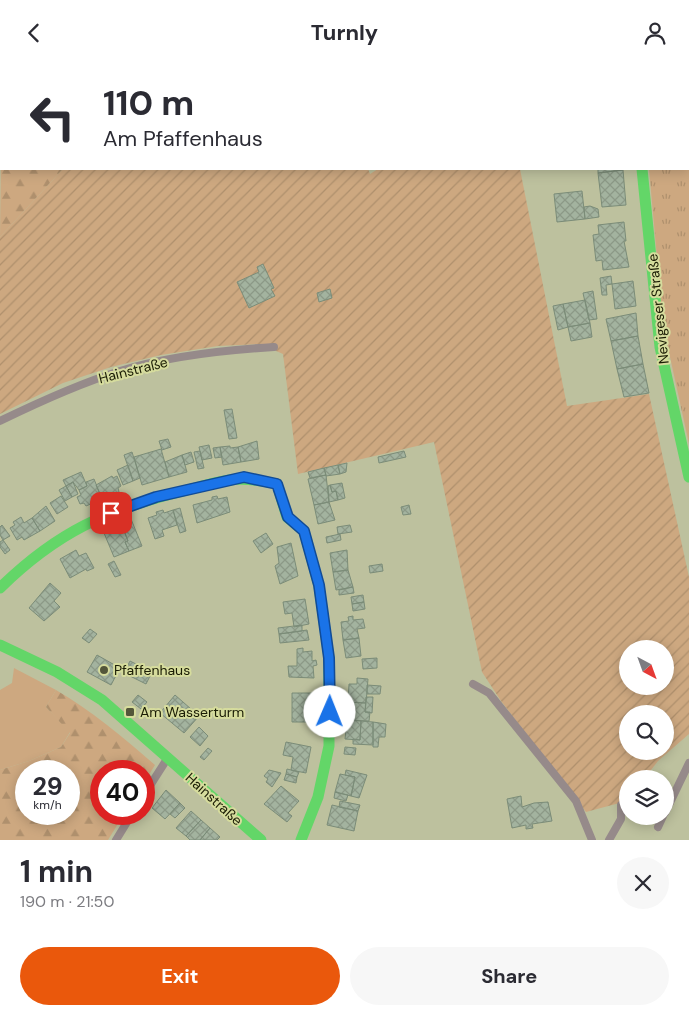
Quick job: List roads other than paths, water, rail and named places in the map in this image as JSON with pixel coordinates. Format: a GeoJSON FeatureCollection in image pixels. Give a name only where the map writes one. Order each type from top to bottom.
{"type":"FeatureCollection","features":[{"type":"Feature","properties":{"kind":"street","name":"Nevigeser Straße"},"geometry":{"type":"LineString","coordinates":[[642,170],[649,223],[660,347],[689,477]]}},
{"type":"Feature","properties":{"kind":"street"},"geometry":{"type":"LineString","coordinates":[[0,588],[20,567],[59,536],[123,508],[156,497],[244,477],[277,484],[288,517],[304,531],[319,585],[329,658],[329,746],[318,797],[301,840]]}},
{"type":"Feature","properties":{"kind":"street","name":"Hainstraße"},"geometry":{"type":"LineString","coordinates":[[0,645],[57,673],[102,700],[261,840]]}},
{"type":"Feature","properties":{"kind":"lane","name":"Hainstraße"},"geometry":{"type":"LineString","coordinates":[[0,421],[72,387],[121,371],[220,351],[274,347]]}},
{"type":"Feature","properties":{"kind":"lane"},"geometry":{"type":"LineString","coordinates":[[473,684],[489,693],[576,801],[592,840]]}},
{"type":"Feature","properties":{"kind":"lane"},"geometry":{"type":"LineString","coordinates":[[155,778],[168,757]]}},
{"type":"Feature","properties":{"kind":"lane"},"geometry":{"type":"LineString","coordinates":[[674,794],[689,763]]}},
{"type":"Feature","properties":{"kind":"lane"},"geometry":{"type":"LineString","coordinates":[[609,840],[619,822]]}},
{"type":"Feature","properties":{"kind":"lane"},"geometry":{"type":"LineString","coordinates":[[116,840],[125,825]]}},
{"type":"Feature","properties":{"kind":"place","name":"Pfaffenhaus"},"geometry":{"type":"Point","coordinates":[104,670]}},
{"type":"Feature","properties":{"kind":"place","name":"Am Wasserturm"},"geometry":{"type":"Point","coordinates":[130,712]}}]}
